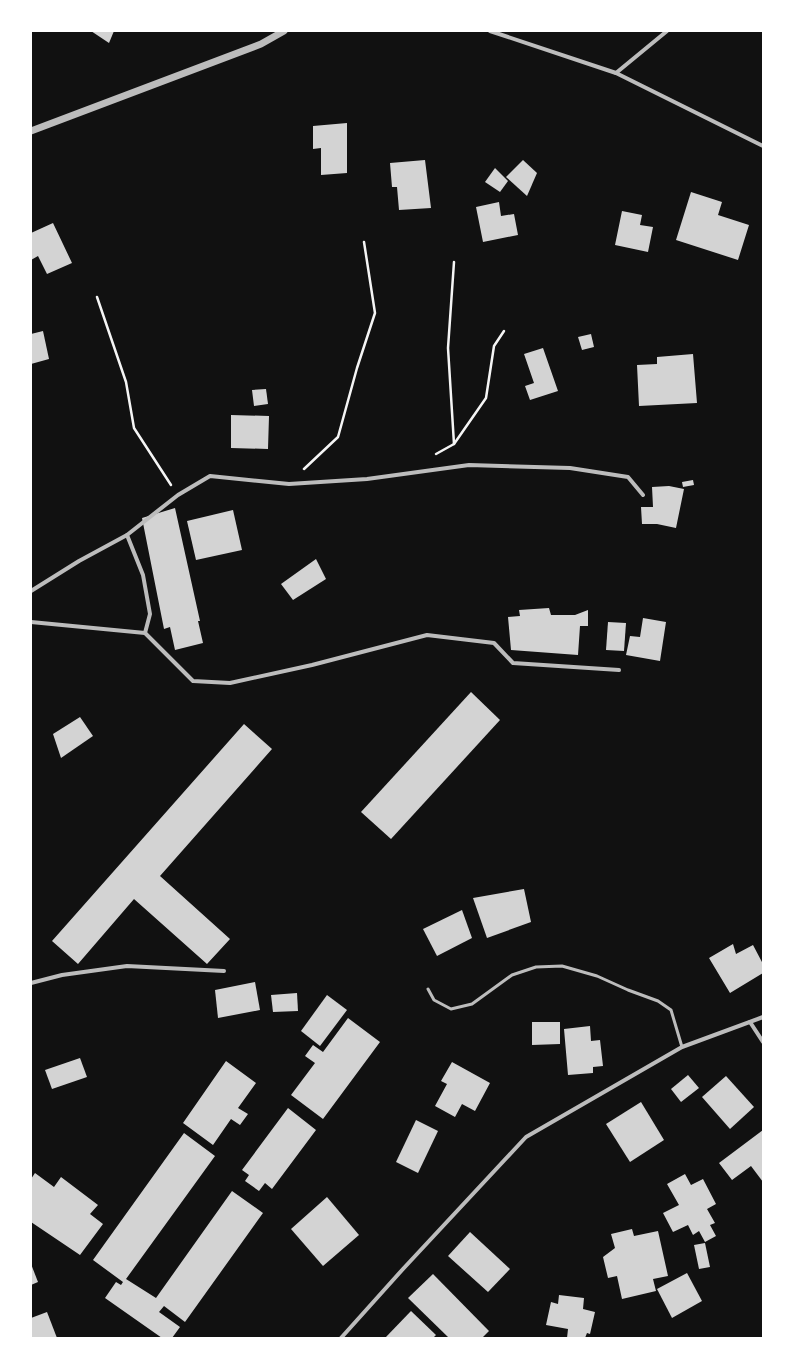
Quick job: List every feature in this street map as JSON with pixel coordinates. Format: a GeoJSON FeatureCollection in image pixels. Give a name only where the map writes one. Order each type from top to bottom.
{"type":"FeatureCollection","features":[{"type":"Feature","properties":{"kind":"street"},"geometry":{"type":"LineString","coordinates":[[31,131],[260,44],[284,31]]}},
{"type":"Feature","properties":{"kind":"street"},"geometry":{"type":"LineString","coordinates":[[490,31],[616,73],[763,146]]}},
{"type":"Feature","properties":{"kind":"street"},"geometry":{"type":"LineString","coordinates":[[616,73],[668,31]]}},
{"type":"Feature","properties":{"kind":"street"},"geometry":{"type":"LineString","coordinates":[[31,591],[79,561],[127,536],[178,495],[210,476],[289,484],[367,479],[469,465],[570,468],[628,477],[642,495]]}},
{"type":"Feature","properties":{"kind":"street"},"geometry":{"type":"LineString","coordinates":[[127,536],[143,575],[150,614],[145,633]]}},
{"type":"Feature","properties":{"kind":"street"},"geometry":{"type":"LineString","coordinates":[[31,622],[145,633],[193,681],[230,683],[312,665],[427,635],[494,643],[513,663],[619,670]]}},
{"type":"Feature","properties":{"kind":"street"},"geometry":{"type":"LineString","coordinates":[[31,983],[62,975],[127,966],[224,971]]}},
{"type":"Feature","properties":{"kind":"street"},"geometry":{"type":"LineString","coordinates":[[342,1338],[403,1269],[526,1137],[682,1047],[763,1017]]}},
{"type":"Feature","properties":{"kind":"street"},"geometry":{"type":"LineString","coordinates":[[750,1022],[763,1042]]}},
{"type":"Feature","properties":{"kind":"lane"},"geometry":{"type":"LineString","coordinates":[[428,989],[434,1000],[451,1009],[472,1004],[512,975],[536,967],[562,966],[597,976],[658,1001],[671,1010],[682,1047]]}},
{"type":"Feature","properties":{"kind":"path"},"geometry":{"type":"LineString","coordinates":[[289,484],[338,437],[357,368],[376,313],[364,242]]}},
{"type":"Feature","properties":{"kind":"path"},"geometry":{"type":"LineString","coordinates":[[454,262],[448,348],[454,444]]}},
{"type":"Feature","properties":{"kind":"path"},"geometry":{"type":"LineString","coordinates":[[97,297],[126,382],[134,428],[178,495]]}},
{"type":"Feature","properties":{"kind":"path"},"geometry":{"type":"LineString","coordinates":[[434,456],[454,444],[486,398],[494,346],[504,331]]}},
{"type":"Feature","properties":{"kind":"building"},"geometry":{"type":"Polygon","coordinates":[[[91,31],[114,31],[109,43],[91,31]]]}},
{"type":"Feature","properties":{"kind":"building"},"geometry":{"type":"Polygon","coordinates":[[[347,123],[347,173],[321,175],[321,148],[313,149],[313,126],[347,123]]]}},
{"type":"Feature","properties":{"kind":"building"},"geometry":{"type":"Polygon","coordinates":[[[425,160],[431,208],[399,210],[397,187],[392,187],[390,163],[425,160]]]}},
{"type":"Feature","properties":{"kind":"building"},"geometry":{"type":"Polygon","coordinates":[[[523,160],[537,173],[527,196],[506,177],[523,160]]]}},
{"type":"Feature","properties":{"kind":"building"},"geometry":{"type":"Polygon","coordinates":[[[495,168],[508,181],[500,192],[485,182],[495,168]]]}},
{"type":"Feature","properties":{"kind":"building"},"geometry":{"type":"Polygon","coordinates":[[[691,192],[722,202],[718,215],[749,225],[738,260],[676,240],[691,192]]]}},
{"type":"Feature","properties":{"kind":"building"},"geometry":{"type":"Polygon","coordinates":[[[499,202],[501,216],[514,214],[518,235],[483,242],[476,207],[499,202]]]}},
{"type":"Feature","properties":{"kind":"building"},"geometry":{"type":"Polygon","coordinates":[[[622,211],[642,215],[640,225],[653,227],[648,252],[615,245],[622,211]]]}},
{"type":"Feature","properties":{"kind":"building"},"geometry":{"type":"Polygon","coordinates":[[[53,223],[72,263],[47,274],[38,256],[31,260],[31,233],[53,223]]]}},
{"type":"Feature","properties":{"kind":"building"},"geometry":{"type":"Polygon","coordinates":[[[43,331],[49,359],[31,364],[31,334],[43,331]]]}},
{"type":"Feature","properties":{"kind":"building"},"geometry":{"type":"Polygon","coordinates":[[[591,334],[594,347],[582,350],[578,337],[591,334]]]}},
{"type":"Feature","properties":{"kind":"building"},"geometry":{"type":"Polygon","coordinates":[[[543,348],[558,391],[530,400],[525,386],[534,383],[524,354],[543,348]]]}},
{"type":"Feature","properties":{"kind":"building"},"geometry":{"type":"Polygon","coordinates":[[[693,354],[697,403],[639,406],[637,365],[657,364],[657,357],[693,354]]]}},
{"type":"Feature","properties":{"kind":"building"},"geometry":{"type":"Polygon","coordinates":[[[266,389],[268,404],[254,406],[252,390],[266,389]]]}},
{"type":"Feature","properties":{"kind":"building"},"geometry":{"type":"Polygon","coordinates":[[[231,415],[269,416],[268,449],[231,448],[231,415]]]}},
{"type":"Feature","properties":{"kind":"building"},"geometry":{"type":"Polygon","coordinates":[[[693,480],[694,485],[683,487],[682,482],[693,480]]]}},
{"type":"Feature","properties":{"kind":"building"},"geometry":{"type":"Polygon","coordinates":[[[669,486],[684,489],[676,528],[657,524],[642,524],[641,507],[653,507],[652,487],[669,486]]]}},
{"type":"Feature","properties":{"kind":"building"},"geometry":{"type":"Polygon","coordinates":[[[175,508],[200,621],[198,621],[203,643],[175,650],[170,627],[164,629],[142,518],[175,508]]]}},
{"type":"Feature","properties":{"kind":"building"},"geometry":{"type":"Polygon","coordinates":[[[233,510],[242,550],[196,560],[187,521],[233,510]]]}},
{"type":"Feature","properties":{"kind":"building"},"geometry":{"type":"Polygon","coordinates":[[[316,559],[326,579],[293,600],[281,584],[316,559]]]}},
{"type":"Feature","properties":{"kind":"building"},"geometry":{"type":"Polygon","coordinates":[[[549,608],[551,615],[575,615],[588,610],[588,626],[580,626],[578,655],[511,650],[508,617],[520,616],[519,610],[549,608]]]}},
{"type":"Feature","properties":{"kind":"building"},"geometry":{"type":"Polygon","coordinates":[[[643,618],[666,622],[660,661],[626,655],[630,636],[640,637],[643,618]]]}},
{"type":"Feature","properties":{"kind":"building"},"geometry":{"type":"Polygon","coordinates":[[[608,622],[626,623],[624,651],[606,650],[608,622]]]}},
{"type":"Feature","properties":{"kind":"building"},"geometry":{"type":"Polygon","coordinates":[[[471,692],[500,720],[391,839],[361,812],[471,692]]]}},
{"type":"Feature","properties":{"kind":"building"},"geometry":{"type":"Polygon","coordinates":[[[80,717],[93,736],[61,758],[53,734],[80,717]]]}},
{"type":"Feature","properties":{"kind":"building"},"geometry":{"type":"Polygon","coordinates":[[[244,724],[272,749],[160,876],[230,939],[207,964],[134,899],[78,964],[52,941],[244,724]]]}},
{"type":"Feature","properties":{"kind":"building"},"geometry":{"type":"Polygon","coordinates":[[[524,889],[531,922],[487,938],[473,898],[524,889]]]}},
{"type":"Feature","properties":{"kind":"building"},"geometry":{"type":"Polygon","coordinates":[[[462,910],[472,938],[437,956],[423,929],[462,910]]]}},
{"type":"Feature","properties":{"kind":"building"},"geometry":{"type":"Polygon","coordinates":[[[733,944],[736,954],[753,945],[763,964],[763,973],[730,993],[709,958],[733,944]]]}},
{"type":"Feature","properties":{"kind":"building"},"geometry":{"type":"Polygon","coordinates":[[[255,982],[260,1010],[218,1018],[215,990],[255,982]]]}},
{"type":"Feature","properties":{"kind":"building"},"geometry":{"type":"Polygon","coordinates":[[[297,993],[298,1011],[273,1012],[271,995],[297,993]]]}},
{"type":"Feature","properties":{"kind":"building"},"geometry":{"type":"Polygon","coordinates":[[[327,995],[347,1010],[320,1046],[301,1031],[327,995]]]}},
{"type":"Feature","properties":{"kind":"building"},"geometry":{"type":"Polygon","coordinates":[[[348,1018],[380,1042],[323,1119],[291,1095],[315,1063],[305,1056],[313,1045],[323,1052],[348,1018]]]}},
{"type":"Feature","properties":{"kind":"building"},"geometry":{"type":"Polygon","coordinates":[[[532,1022],[560,1022],[560,1044],[532,1045],[532,1022]]]}},
{"type":"Feature","properties":{"kind":"building"},"geometry":{"type":"Polygon","coordinates":[[[590,1026],[591,1041],[600,1040],[603,1066],[593,1067],[593,1073],[568,1075],[564,1029],[590,1026]]]}},
{"type":"Feature","properties":{"kind":"building"},"geometry":{"type":"Polygon","coordinates":[[[80,1058],[87,1077],[52,1089],[45,1070],[80,1058]]]}},
{"type":"Feature","properties":{"kind":"building"},"geometry":{"type":"Polygon","coordinates":[[[226,1061],[256,1083],[238,1108],[248,1114],[240,1125],[231,1119],[213,1145],[183,1123],[226,1061]]]}},
{"type":"Feature","properties":{"kind":"building"},"geometry":{"type":"Polygon","coordinates":[[[452,1062],[490,1083],[475,1111],[462,1104],[455,1117],[435,1106],[447,1084],[441,1081],[452,1062]]]}},
{"type":"Feature","properties":{"kind":"building"},"geometry":{"type":"Polygon","coordinates":[[[688,1075],[699,1088],[681,1102],[671,1089],[688,1075]]]}},
{"type":"Feature","properties":{"kind":"building"},"geometry":{"type":"Polygon","coordinates":[[[726,1076],[754,1107],[730,1129],[702,1097],[726,1076]]]}},
{"type":"Feature","properties":{"kind":"building"},"geometry":{"type":"Polygon","coordinates":[[[641,1102],[664,1140],[630,1162],[606,1124],[641,1102]]]}},
{"type":"Feature","properties":{"kind":"building"},"geometry":{"type":"Polygon","coordinates":[[[288,1108],[316,1130],[272,1189],[265,1183],[259,1191],[245,1181],[249,1175],[242,1170],[288,1108]]]}},
{"type":"Feature","properties":{"kind":"building"},"geometry":{"type":"Polygon","coordinates":[[[416,1120],[438,1131],[418,1173],[396,1162],[416,1120]]]}},
{"type":"Feature","properties":{"kind":"building"},"geometry":{"type":"Polygon","coordinates":[[[763,1130],[763,1182],[751,1166],[732,1180],[719,1163],[763,1130]]]}},
{"type":"Feature","properties":{"kind":"building"},"geometry":{"type":"Polygon","coordinates":[[[184,1133],[215,1156],[126,1279],[156,1298],[232,1191],[263,1213],[185,1322],[164,1306],[159,1312],[180,1327],[172,1338],[162,1338],[105,1298],[116,1282],[121,1285],[123,1282],[93,1260],[184,1133]]]}},
{"type":"Feature","properties":{"kind":"building"},"geometry":{"type":"Polygon","coordinates":[[[35,1173],[54,1187],[61,1177],[98,1205],[90,1214],[103,1224],[80,1255],[31,1222],[31,1179],[35,1173]]]}},
{"type":"Feature","properties":{"kind":"building"},"geometry":{"type":"Polygon","coordinates":[[[685,1174],[691,1185],[703,1179],[716,1204],[707,1209],[715,1223],[710,1225],[716,1236],[705,1242],[699,1231],[693,1235],[688,1225],[673,1232],[663,1213],[679,1205],[667,1184],[685,1174]]]}},
{"type":"Feature","properties":{"kind":"building"},"geometry":{"type":"Polygon","coordinates":[[[327,1197],[359,1235],[323,1266],[291,1229],[327,1197]]]}},
{"type":"Feature","properties":{"kind":"building"},"geometry":{"type":"Polygon","coordinates":[[[632,1229],[634,1236],[658,1231],[668,1276],[653,1279],[656,1291],[622,1299],[617,1276],[608,1278],[603,1257],[615,1248],[611,1234],[632,1229]]]}},
{"type":"Feature","properties":{"kind":"building"},"geometry":{"type":"Polygon","coordinates":[[[470,1232],[510,1269],[488,1292],[448,1256],[470,1232]]]}},
{"type":"Feature","properties":{"kind":"building"},"geometry":{"type":"Polygon","coordinates":[[[705,1243],[710,1267],[699,1269],[694,1245],[705,1243]]]}},
{"type":"Feature","properties":{"kind":"building"},"geometry":{"type":"Polygon","coordinates":[[[31,1264],[38,1282],[31,1285],[31,1264]]]}},
{"type":"Feature","properties":{"kind":"building"},"geometry":{"type":"Polygon","coordinates":[[[687,1273],[702,1301],[672,1318],[657,1289],[687,1273]]]}},
{"type":"Feature","properties":{"kind":"building"},"geometry":{"type":"Polygon","coordinates":[[[433,1274],[489,1331],[482,1338],[449,1338],[408,1298],[433,1274]]]}},
{"type":"Feature","properties":{"kind":"building"},"geometry":{"type":"Polygon","coordinates":[[[559,1295],[584,1298],[583,1309],[595,1312],[590,1334],[587,1333],[585,1338],[567,1338],[568,1329],[546,1325],[551,1302],[558,1304],[559,1295]]]}},
{"type":"Feature","properties":{"kind":"building"},"geometry":{"type":"Polygon","coordinates":[[[411,1311],[436,1335],[433,1338],[385,1338],[411,1311]]]}},
{"type":"Feature","properties":{"kind":"building"},"geometry":{"type":"Polygon","coordinates":[[[47,1312],[57,1338],[31,1338],[31,1318],[47,1312]]]}}]}
